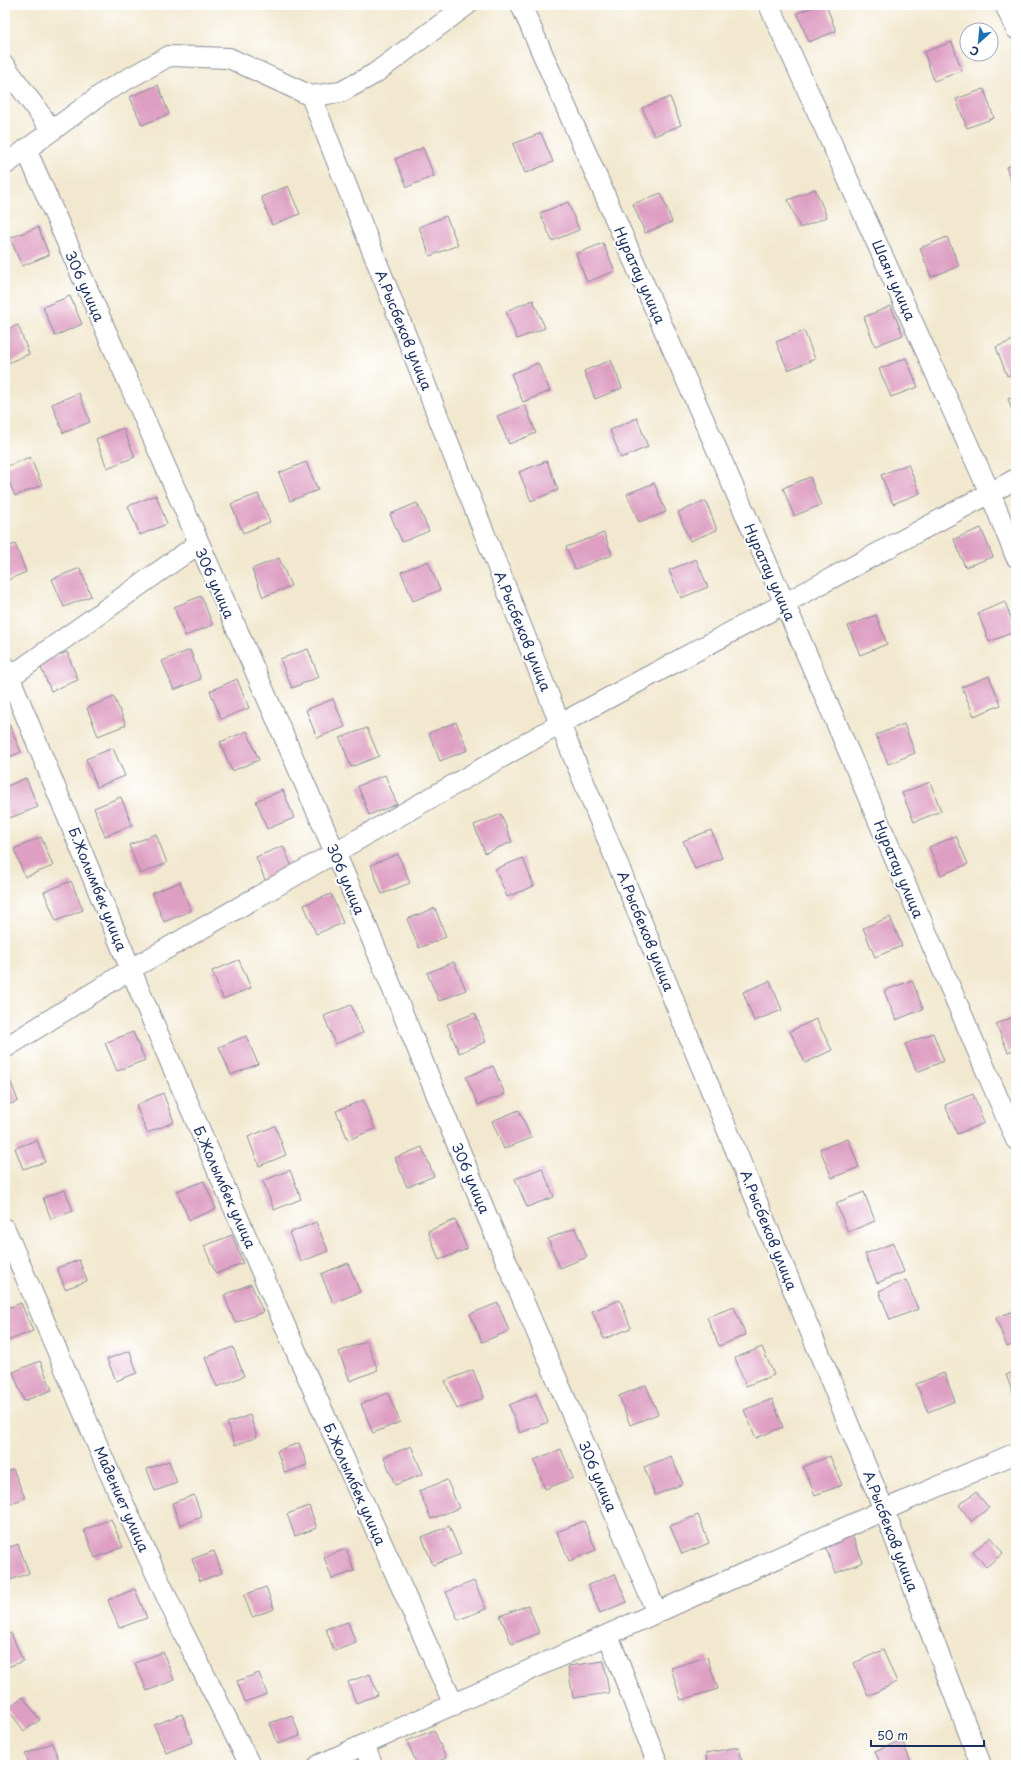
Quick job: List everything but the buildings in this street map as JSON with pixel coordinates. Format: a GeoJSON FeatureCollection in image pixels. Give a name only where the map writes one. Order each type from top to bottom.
{"type":"FeatureCollection","features":[{"type":"Feature","properties":{"kind":"street"},"geometry":{"type":"LineString","coordinates":[[5,165],[51,129],[106,91],[169,56],[229,58],[311,96],[341,92],[374,74],[466,5]]}},
{"type":"Feature","properties":{"kind":"street","name":"Нуратау улица"},"geometry":{"type":"LineString","coordinates":[[521,5],[785,604],[1016,1140]]}},
{"type":"Feature","properties":{"kind":"street","name":"Шаян улица"},"geometry":{"type":"LineString","coordinates":[[768,5],[990,492],[1016,557]]}},
{"type":"Feature","properties":{"kind":"street"},"geometry":{"type":"LineString","coordinates":[[1005,5],[1016,29]]}},
{"type":"Feature","properties":{"kind":"street"},"geometry":{"type":"LineString","coordinates":[[5,66],[51,129]]}},
{"type":"Feature","properties":{"kind":"street","name":"А.Рысбеков улица"},"geometry":{"type":"LineString","coordinates":[[311,96],[560,724],[884,1510],[981,1765]]}},
{"type":"Feature","properties":{"kind":"street","name":"306 улица"},"geometry":{"type":"LineString","coordinates":[[26,149],[335,854],[487,1216],[657,1613]]}},
{"type":"Feature","properties":{"kind":"street"},"geometry":{"type":"LineString","coordinates":[[5,1048],[131,969],[335,854],[560,724],[1016,479]]}},
{"type":"Feature","properties":{"kind":"street"},"geometry":{"type":"LineString","coordinates":[[7,671],[198,544]]}},
{"type":"Feature","properties":{"kind":"street","name":"Б.Жолымбек улица"},"geometry":{"type":"LineString","coordinates":[[7,671],[131,969],[296,1351],[454,1705]]}},
{"type":"Feature","properties":{"kind":"street","name":"Мадениет улица"},"geometry":{"type":"LineString","coordinates":[[5,1229],[109,1472],[181,1628],[250,1765]]}},
{"type":"Feature","properties":{"kind":"street"},"geometry":{"type":"LineString","coordinates":[[319,1765],[884,1510],[1016,1453]]}},
{"type":"Feature","properties":{"kind":"street"},"geometry":{"type":"LineString","coordinates":[[608,1635],[658,1765]]}},
{"type":"Feature","properties":{"kind":"street"},"geometry":{"type":"LineString","coordinates":[[364,1745],[372,1765]]}}]}
